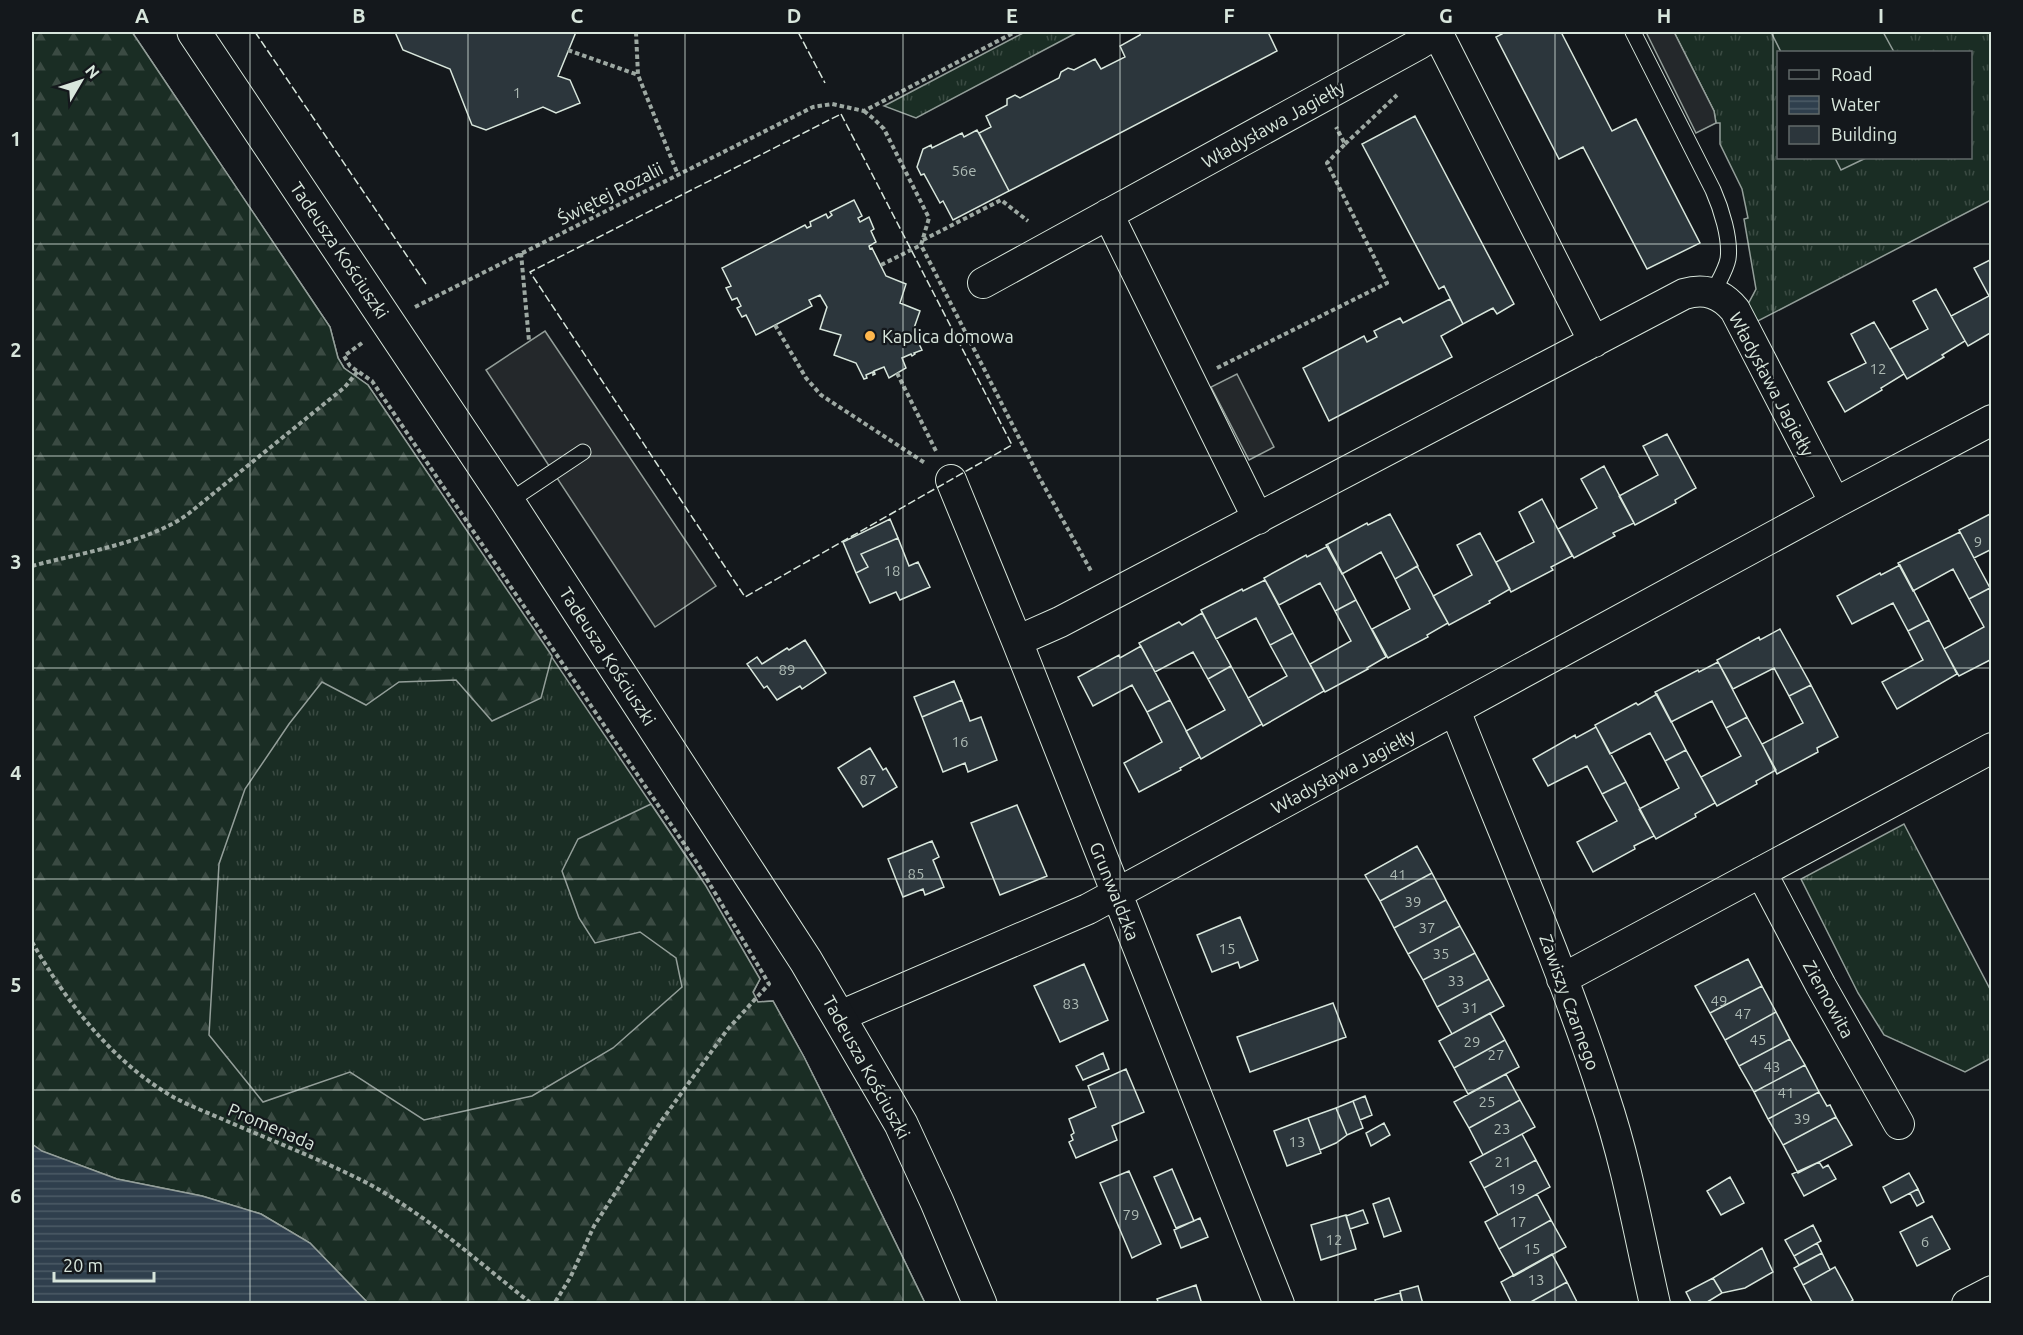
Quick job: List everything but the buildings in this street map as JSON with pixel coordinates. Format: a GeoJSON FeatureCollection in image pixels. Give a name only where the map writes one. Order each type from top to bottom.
{"type":"FeatureCollection","features":[{"type":"Feature","properties":{"kind":"street","name":"Tadeusza Kościuszki"},"geometry":{"type":"LineString","coordinates":[[194,32],[508,502],[807,962],[901,1124],[980,1304]]}},
{"type":"Feature","properties":{"kind":"street","name":"Władysława Jagiełły"},"geometry":{"type":"LineString","coordinates":[[983,283],[1438,32],[1594,342]]}},
{"type":"Feature","properties":{"kind":"street"},"geometry":{"type":"LineString","coordinates":[[1108,214],[1258,519]]}},
{"type":"Feature","properties":{"kind":"street"},"geometry":{"type":"LineString","coordinates":[[1017,641],[1049,628],[1105,599],[1683,294],[1698,291],[1713,293]]}},
{"type":"Feature","properties":{"kind":"street","name":"Władysława Jagiełły"},"geometry":{"type":"LineString","coordinates":[[1713,293],[1735,310],[1835,502]]}},
{"type":"Feature","properties":{"kind":"street","name":"Władysława Jagiełły"},"geometry":{"type":"LineString","coordinates":[[840,1016],[1073,916],[1835,502],[1992,420]]}},
{"type":"Feature","properties":{"kind":"street","name":"Grunwaldzka"},"geometry":{"type":"LineString","coordinates":[[951,480],[1279,1304]]}},
{"type":"Feature","properties":{"kind":"street","name":"Zawiszy Czarnego"},"geometry":{"type":"LineString","coordinates":[[1455,710],[1562,979],[1612,1122],[1655,1304]]}},
{"type":"Feature","properties":{"kind":"street"},"geometry":{"type":"LineString","coordinates":[[1562,979],[1992,748]]}},
{"type":"Feature","properties":{"kind":"street","name":"Ziemowita"},"geometry":{"type":"LineString","coordinates":[[1761,872],[1821,986],[1899,1124]]}},
{"type":"Feature","properties":{"kind":"street"},"geometry":{"type":"LineString","coordinates":[[1967,1304],[1992,1291]]}},
{"type":"Feature","properties":{"kind":"lane"},"geometry":{"type":"LineString","coordinates":[[1633,32],[1713,190],[1721,211],[1728,244],[1728,259],[1713,293]]}},
{"type":"Feature","properties":{"kind":"lane"},"geometry":{"type":"LineString","coordinates":[[508,502],[583,452]]}},
{"type":"Feature","properties":{"kind":"path"},"geometry":{"type":"LineString","coordinates":[[636,32],[638,75],[678,175]]}},
{"type":"Feature","properties":{"kind":"path"},"geometry":{"type":"LineString","coordinates":[[1015,32],[864,111],[884,129],[929,218],[922,242],[1040,477],[1105,599]]}},
{"type":"Feature","properties":{"kind":"path"},"geometry":{"type":"LineString","coordinates":[[568,50],[638,75]]}},
{"type":"Feature","properties":{"kind":"path"},"geometry":{"type":"LineString","coordinates":[[1189,381],[1387,283],[1327,164],[1345,144],[1321,98]]}},
{"type":"Feature","properties":{"kind":"path","name":"Świętej Rozalii"},"geometry":{"type":"LineString","coordinates":[[420,304],[813,107],[832,104],[864,111]]}},
{"type":"Feature","properties":{"kind":"path"},"geometry":{"type":"LineString","coordinates":[[880,265],[1001,200],[1029,222],[1039,217]]}},
{"type":"Feature","properties":{"kind":"path"},"geometry":{"type":"LineString","coordinates":[[521,253],[529,341]]}},
{"type":"Feature","properties":{"kind":"path"},"geometry":{"type":"LineString","coordinates":[[775,325],[806,378],[821,395],[951,480]]}},
{"type":"Feature","properties":{"kind":"path"},"geometry":{"type":"LineString","coordinates":[[365,341],[344,356],[350,366],[372,381],[692,856],[769,984],[727,1030],[662,1120],[594,1226],[570,1278],[554,1304]]}},
{"type":"Feature","properties":{"kind":"path"},"geometry":{"type":"LineString","coordinates":[[32,566],[148,536],[178,522],[345,387],[358,371]]}},
{"type":"Feature","properties":{"kind":"path"},"geometry":{"type":"LineString","coordinates":[[897,373],[951,480]]}},
{"type":"Feature","properties":{"kind":"path","name":"Promenada"},"geometry":{"type":"LineString","coordinates":[[32,942],[65,994],[90,1025],[122,1059],[146,1078],[175,1098],[333,1167],[393,1198],[424,1218],[532,1304]]}},
{"type":"Feature","properties":{"kind":"green space"},"geometry":{"type":"Polygon","coordinates":[[[32,32],[132,32],[330,327],[338,358],[344,368],[368,385],[695,869],[760,979],[753,993],[758,1002],[773,1001],[804,1057],[925,1303],[368,1303],[310,1243],[261,1214],[32,1144],[32,32]]]}},
{"type":"Feature","properties":{"kind":"green space"},"geometry":{"type":"Polygon","coordinates":[[[32,32],[132,32],[330,327],[338,358],[344,368],[368,385],[552,656],[541,698],[492,721],[456,680],[399,682],[366,705],[322,682],[289,724],[245,789],[219,864],[209,1035],[263,1102],[350,1072],[424,1120],[532,1096],[613,1048],[682,987],[676,958],[640,932],[595,943],[579,918],[562,871],[578,839],[651,804],[706,886],[760,979],[753,992],[758,1002],[773,1001],[804,1057],[925,1303],[368,1303],[310,1243],[261,1214],[202,1196],[117,1179],[41,1151],[32,1144],[32,32]]]}},
{"type":"Feature","properties":{"kind":"green space"},"geometry":{"type":"Polygon","coordinates":[[[1025,32],[1078,32],[916,118],[884,106],[1025,32]]]}},
{"type":"Feature","properties":{"kind":"green space"},"geometry":{"type":"Polygon","coordinates":[[[1674,32],[1991,32],[1991,200],[1754,323],[1747,306],[1756,289],[1744,219],[1748,218],[1742,189],[1720,144],[1720,123],[1716,123],[1714,111],[1674,32]]]}},
{"type":"Feature","properties":{"kind":"green space"},"geometry":{"type":"Polygon","coordinates":[[[1771,32],[1883,32],[1893,51],[1780,51],[1771,32]]]}},
{"type":"Feature","properties":{"kind":"green space"},"geometry":{"type":"Polygon","coordinates":[[[1836,159],[1864,159],[1841,170],[1836,159]]]}},
{"type":"Feature","properties":{"kind":"green space"},"geometry":{"type":"Polygon","coordinates":[[[1904,824],[1991,991],[1991,1058],[1965,1072],[1884,1035],[1858,993],[1801,879],[1904,824]]]}},
{"type":"Feature","properties":{"kind":"shaded area"},"geometry":{"type":"Polygon","coordinates":[[[1646,32],[1674,32],[1714,111],[1716,123],[1696,133],[1646,32]]]}},
{"type":"Feature","properties":{"kind":"shaded area"},"geometry":{"type":"Polygon","coordinates":[[[545,331],[716,586],[655,627],[486,370],[545,331]]]}},
{"type":"Feature","properties":{"kind":"shaded area"},"geometry":{"type":"Polygon","coordinates":[[[1237,374],[1274,447],[1249,460],[1211,387],[1237,374]]]}},
{"type":"Feature","properties":{"kind":"water"},"geometry":{"type":"Polygon","coordinates":[[[32,1144],[42,1151],[117,1179],[202,1196],[261,1214],[310,1243],[368,1303],[32,1303],[32,1144]]]}},
{"type":"Feature","properties":{"kind":"fence"},"geometry":{"type":"LineString","coordinates":[[255,32],[426,284]]}},
{"type":"Feature","properties":{"kind":"fence"},"geometry":{"type":"LineString","coordinates":[[798,32],[825,83]]}},
{"type":"Feature","properties":{"kind":"fence"},"geometry":{"type":"LineString","coordinates":[[841,114],[1012,445],[745,597],[530,272],[841,114]]}},
{"type":"Feature","properties":{"kind":"place","name":"Kaplica domowa"},"geometry":{"type":"Point","coordinates":[870,336]}}]}
